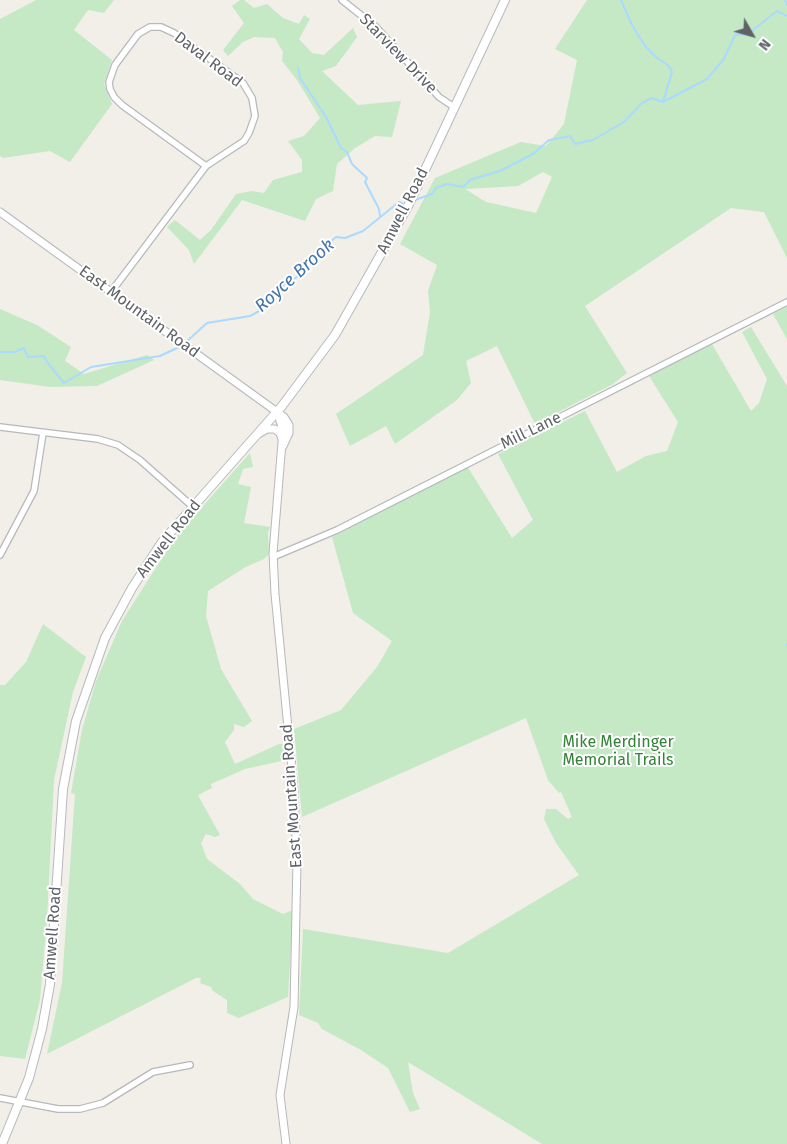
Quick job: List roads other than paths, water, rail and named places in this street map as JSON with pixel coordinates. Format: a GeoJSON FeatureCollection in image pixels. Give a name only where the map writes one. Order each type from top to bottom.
{"type":"FeatureCollection","features":[{"type":"Feature","properties":{"kind":"main road","name":"Amwell Road"},"geometry":{"type":"LineString","coordinates":[[2,1144],[34,1062],[49,993],[63,789],[79,712],[96,661],[132,588],[162,542],[277,412],[316,363],[362,291],[408,206],[504,0]]}},
{"type":"Feature","properties":{"kind":"street","name":"Starview Drive"},"geometry":{"type":"LineString","coordinates":[[342,0],[376,27],[439,97],[454,107]]}},
{"type":"Feature","properties":{"kind":"street","name":"Daval Road"},"geometry":{"type":"LineString","coordinates":[[111,292],[206,166],[238,146],[249,133],[254,116],[252,98],[243,83],[174,33],[161,27],[150,27],[138,34],[115,65],[109,82],[110,89],[114,97],[122,105],[206,166]]}},
{"type":"Feature","properties":{"kind":"street","name":"East Mountain Road"},"geometry":{"type":"LineString","coordinates":[[0,212],[284,417],[289,425],[289,433],[282,443],[274,557],[278,643],[294,790],[297,861],[294,1007],[280,1095],[286,1144]]}},
{"type":"Feature","properties":{"kind":"street","name":"Mill Lane"},"geometry":{"type":"LineString","coordinates":[[274,557],[337,530],[787,302]]}},
{"type":"Feature","properties":{"kind":"street"},"geometry":{"type":"LineString","coordinates":[[0,427],[98,439],[118,445],[140,460],[192,506]]}},
{"type":"Feature","properties":{"kind":"street"},"geometry":{"type":"LineString","coordinates":[[257,434],[267,429],[275,429],[282,443]]}},
{"type":"Feature","properties":{"kind":"street"},"geometry":{"type":"LineString","coordinates":[[0,554],[34,491],[43,432]]}},
{"type":"Feature","properties":{"kind":"street"},"geometry":{"type":"LineString","coordinates":[[0,1098],[67,1110],[89,1107],[110,1099],[153,1072],[190,1065]]}},
{"type":"Feature","properties":{"kind":"waterway"},"geometry":{"type":"LineString","coordinates":[[621,0],[632,25],[645,46],[669,66],[672,72],[663,102]]}},
{"type":"Feature","properties":{"kind":"waterway"},"geometry":{"type":"LineString","coordinates":[[785,0],[787,5]]}},
{"type":"Feature","properties":{"kind":"waterway"},"geometry":{"type":"LineString","coordinates":[[415,200],[432,194],[436,188],[447,184],[463,187],[470,180],[502,170],[533,154],[549,140],[570,136],[575,144],[593,140],[624,122],[642,103],[652,98],[663,102],[707,79],[724,59],[735,35],[748,34],[777,11],[787,16]]}},
{"type":"Feature","properties":{"kind":"waterway"},"geometry":{"type":"LineString","coordinates":[[298,68],[300,78],[326,117],[341,148],[347,152],[352,164],[367,178],[365,182],[379,209],[380,216]]}},
{"type":"Feature","properties":{"kind":"waterway","name":"Royce Brook"},"geometry":{"type":"LineString","coordinates":[[186,342],[207,323],[250,316],[261,310],[281,287],[297,277],[306,263],[336,237],[345,238],[363,231],[399,202],[402,203]]}},
{"type":"Feature","properties":{"kind":"waterway","name":"Royce Brook"},"geometry":{"type":"LineString","coordinates":[[0,352],[15,352],[24,348],[28,357],[44,356],[64,383],[91,367],[160,356],[179,347]]}},
{"type":"Feature","properties":{"kind":"park label","name":"Mike Merdinger Memorial Trails"},"geometry":{"type":"Point","coordinates":[618,752]}}]}
